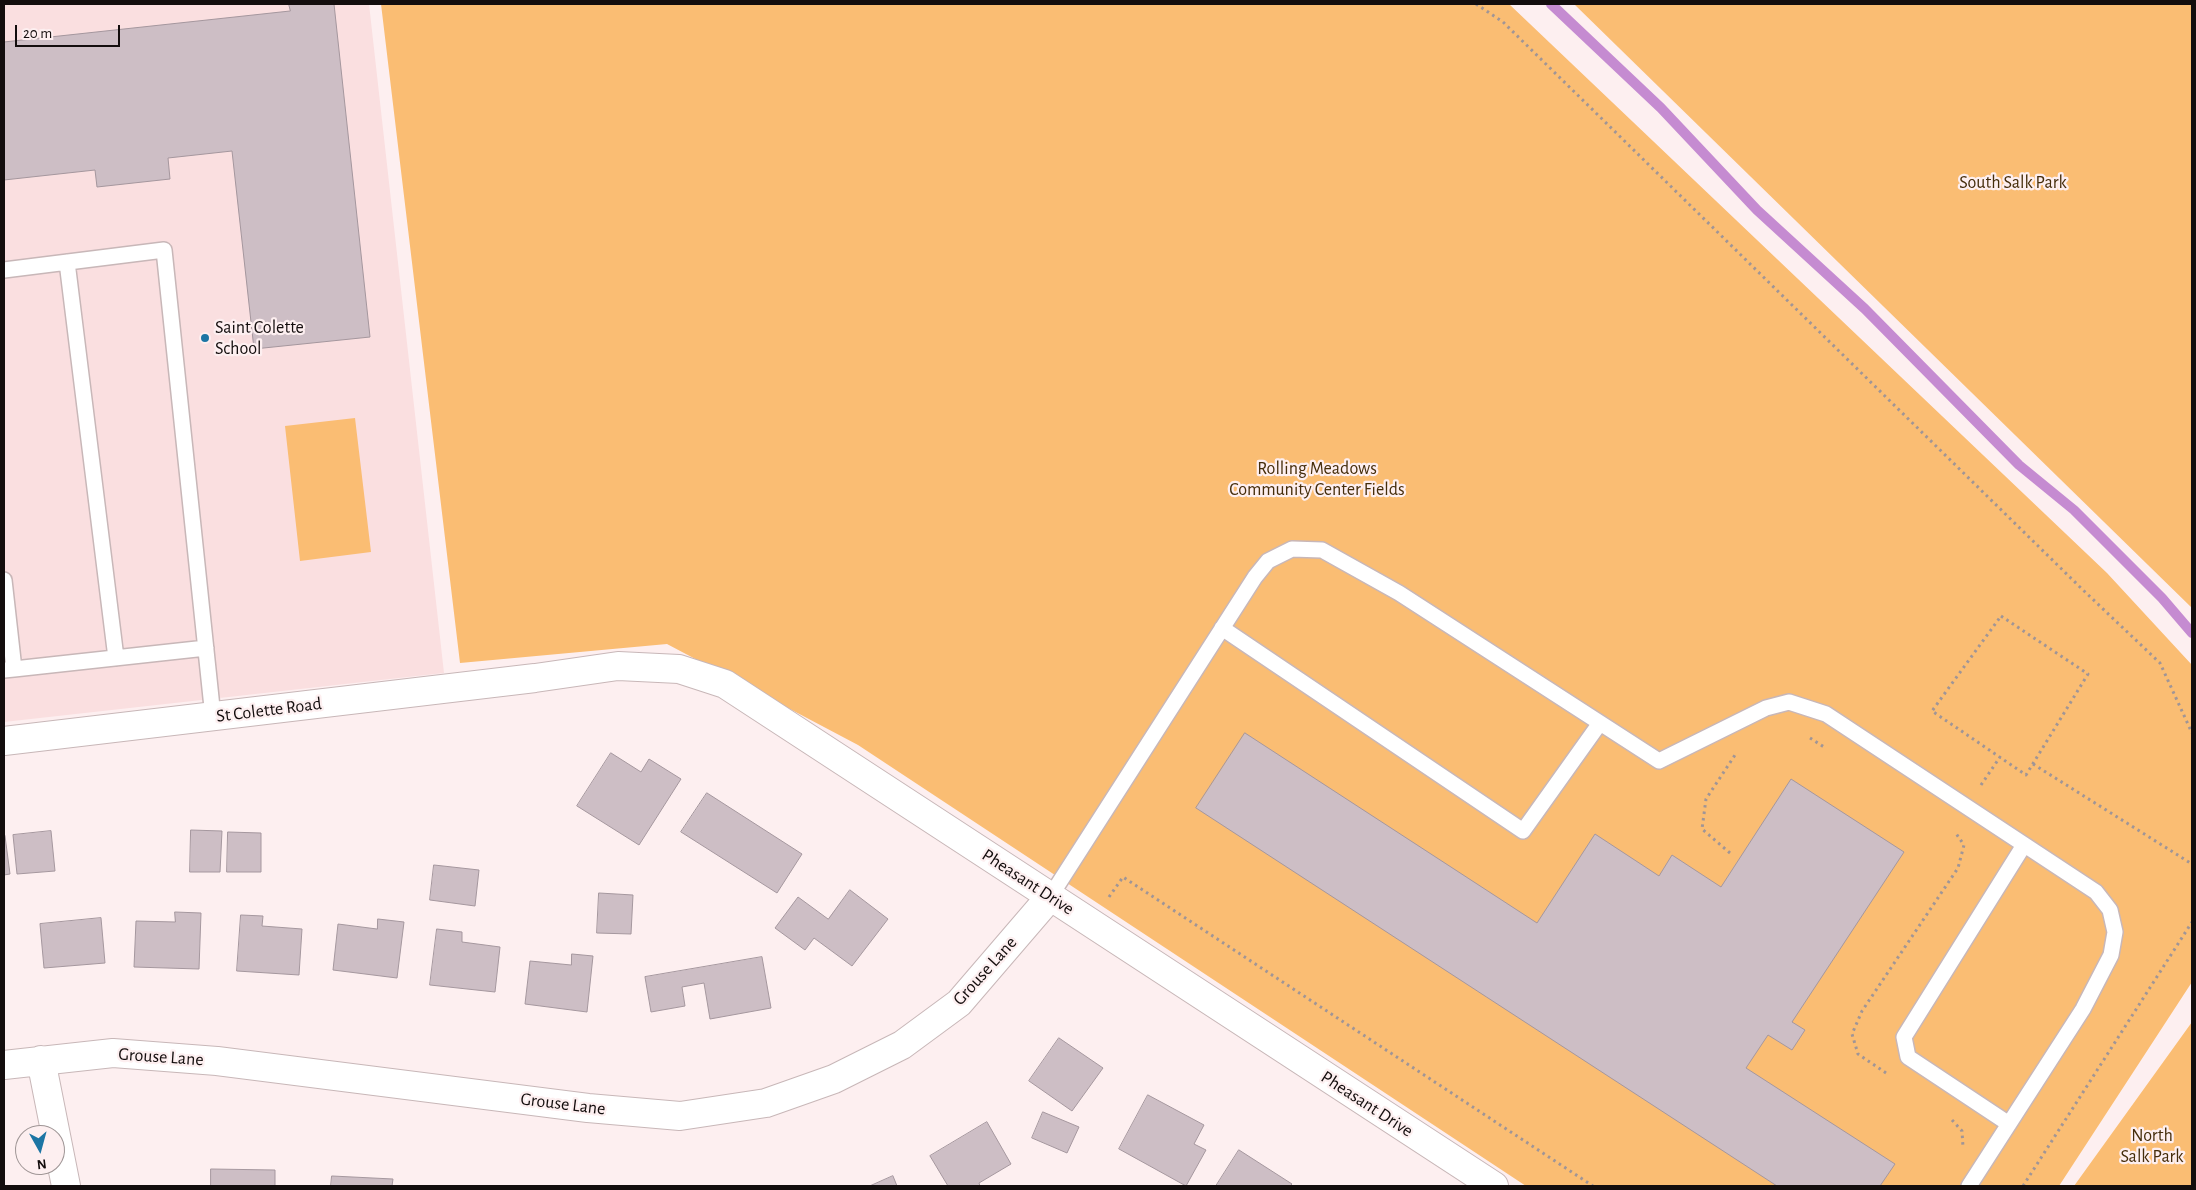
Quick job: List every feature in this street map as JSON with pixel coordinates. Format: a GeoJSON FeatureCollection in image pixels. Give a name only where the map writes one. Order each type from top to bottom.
{"type":"FeatureCollection","features":[{"type":"Feature","properties":{"kind":"street","name":"Pheasant Drive"},"geometry":{"type":"LineString","coordinates":[[535,678],[618,666],[679,669],[725,684],[1494,1186]]}},
{"type":"Feature","properties":{"kind":"street","name":"St Colette Road"},"geometry":{"type":"LineString","coordinates":[[4,741],[535,678]]}},
{"type":"Feature","properties":{"kind":"street","name":"Grouse Lane"},"geometry":{"type":"LineString","coordinates":[[4,1065],[113,1053],[217,1061],[588,1108],[680,1116],[766,1103],[834,1079],[902,1046],[959,1003],[1050,897]]}},
{"type":"Feature","properties":{"kind":"street"},"geometry":{"type":"LineString","coordinates":[[41,1060],[66,1186]]}},
{"type":"Feature","properties":{"kind":"lane"},"geometry":{"type":"LineString","coordinates":[[4,270],[164,250],[213,717]]}},
{"type":"Feature","properties":{"kind":"lane"},"geometry":{"type":"LineString","coordinates":[[67,262],[116,658]]}},
{"type":"Feature","properties":{"kind":"lane"},"geometry":{"type":"LineString","coordinates":[[1050,897],[1255,577],[1268,561],[1292,549],[1322,550],[1399,593],[1659,761],[1766,708],[1789,702],[1826,714],[2096,892],[2110,910],[2115,932],[2111,955],[2083,1009],[1969,1186]]}},
{"type":"Feature","properties":{"kind":"lane"},"geometry":{"type":"LineString","coordinates":[[4,580],[9,669],[206,648]]}},
{"type":"Feature","properties":{"kind":"lane"},"geometry":{"type":"LineString","coordinates":[[1222,628],[1523,831],[1600,723]]}},
{"type":"Feature","properties":{"kind":"lane"},"geometry":{"type":"LineString","coordinates":[[2009,1124],[1908,1057],[1904,1037],[2024,844]]}},
{"type":"Feature","properties":{"kind":"path"},"geometry":{"type":"LineString","coordinates":[[1476,4],[1504,22],[2160,663],[2192,733]]}},
{"type":"Feature","properties":{"kind":"path"},"geometry":{"type":"LineString","coordinates":[[2001,616],[2088,674],[2033,764],[2026,775],[1932,711],[2001,616]]}},
{"type":"Feature","properties":{"kind":"path"},"geometry":{"type":"LineString","coordinates":[[1805,735],[1829,750]]}},
{"type":"Feature","properties":{"kind":"path"},"geometry":{"type":"LineString","coordinates":[[1730,853],[1702,829],[1706,799],[1736,753],[1743,747]]}},
{"type":"Feature","properties":{"kind":"path"},"geometry":{"type":"LineString","coordinates":[[2033,764],[2192,864]]}},
{"type":"Feature","properties":{"kind":"path"},"geometry":{"type":"LineString","coordinates":[[1891,1076],[1858,1054],[1852,1034],[1862,1012],[1958,868],[1964,845],[1952,829]]}},
{"type":"Feature","properties":{"kind":"path"},"geometry":{"type":"LineString","coordinates":[[1090,923],[1123,877],[1593,1186]]}},
{"type":"Feature","properties":{"kind":"path"},"geometry":{"type":"LineString","coordinates":[[2022,1186],[2192,922]]}},
{"type":"Feature","properties":{"kind":"path"},"geometry":{"type":"LineString","coordinates":[[1947,1115],[1962,1131],[1963,1156]]}},
{"type":"Feature","properties":{"kind":"shaded area","name":"Saint Colette School"},"geometry":{"type":"Polygon","coordinates":[[[4,4],[369,4],[444,673],[4,722],[4,4]]]}},
{"type":"Feature","properties":{"kind":"green space","name":"Rolling Meadows Community Center Fields"},"geometry":{"type":"Polygon","coordinates":[[[381,4],[1509,4],[2107,573],[2192,665],[2192,982],[2059,1186],[1526,1186],[858,745],[667,644],[460,663],[381,4]]]}},
{"type":"Feature","properties":{"kind":"green space","name":"South Salk Park"},"geometry":{"type":"Polygon","coordinates":[[[1574,4],[2192,4],[2192,608],[1574,4]]]}},
{"type":"Feature","properties":{"kind":"green space"},"geometry":{"type":"Polygon","coordinates":[[[355,418],[371,552],[300,561],[285,426],[355,418]]]}},
{"type":"Feature","properties":{"kind":"green space","name":"North Salk Park"},"geometry":{"type":"Polygon","coordinates":[[[2192,1022],[2192,1186],[2074,1186],[2192,1022]]]}},
{"type":"Feature","properties":{"kind":"building"},"geometry":{"type":"Polygon","coordinates":[[[289,4],[334,4],[370,337],[254,349],[232,151],[168,158],[170,179],[97,187],[95,170],[4,180],[4,42],[290,11],[289,4]]]}},
{"type":"Feature","properties":{"kind":"building"},"geometry":{"type":"Polygon","coordinates":[[[1245,733],[1537,923],[1595,834],[1659,876],[1672,855],[1721,887],[1791,779],[1904,852],[1792,1022],[1805,1030],[1792,1050],[1768,1035],[1746,1068],[1895,1164],[1880,1186],[1777,1186],[1196,808],[1245,733]]]}},
{"type":"Feature","properties":{"kind":"building"},"geometry":{"type":"Polygon","coordinates":[[[611,753],[641,772],[649,759],[681,779],[639,845],[577,806],[611,753]]]}},
{"type":"Feature","properties":{"kind":"building"},"geometry":{"type":"Polygon","coordinates":[[[707,793],[802,854],[777,893],[681,832],[707,793]]]}},
{"type":"Feature","properties":{"kind":"building"},"geometry":{"type":"Polygon","coordinates":[[[191,830],[222,831],[220,872],[190,872],[191,830]]]}},
{"type":"Feature","properties":{"kind":"building"},"geometry":{"type":"Polygon","coordinates":[[[51,831],[55,871],[17,874],[13,835],[51,831]]]}},
{"type":"Feature","properties":{"kind":"building"},"geometry":{"type":"Polygon","coordinates":[[[228,832],[261,833],[261,872],[227,872],[228,832]]]}},
{"type":"Feature","properties":{"kind":"building"},"geometry":{"type":"Polygon","coordinates":[[[4,837],[10,874],[4,875],[4,837]]]}},
{"type":"Feature","properties":{"kind":"building"},"geometry":{"type":"Polygon","coordinates":[[[434,865],[479,870],[475,906],[430,900],[434,865]]]}},
{"type":"Feature","properties":{"kind":"building"},"geometry":{"type":"Polygon","coordinates":[[[850,890],[888,919],[852,966],[814,938],[805,950],[775,928],[798,897],[828,919],[850,890]]]}},
{"type":"Feature","properties":{"kind":"building"},"geometry":{"type":"Polygon","coordinates":[[[599,893],[633,895],[631,934],[597,933],[599,893]]]}},
{"type":"Feature","properties":{"kind":"building"},"geometry":{"type":"Polygon","coordinates":[[[175,912],[201,913],[199,969],[134,967],[136,921],[175,922],[175,912]]]}},
{"type":"Feature","properties":{"kind":"building"},"geometry":{"type":"Polygon","coordinates":[[[241,915],[263,916],[262,926],[302,929],[299,975],[237,971],[241,915]]]}},
{"type":"Feature","properties":{"kind":"building"},"geometry":{"type":"Polygon","coordinates":[[[101,918],[105,963],[44,968],[40,924],[101,918]]]}},
{"type":"Feature","properties":{"kind":"building"},"geometry":{"type":"Polygon","coordinates":[[[378,919],[404,922],[397,978],[333,970],[338,924],[377,929],[378,919]]]}},
{"type":"Feature","properties":{"kind":"building"},"geometry":{"type":"Polygon","coordinates":[[[437,929],[462,932],[462,942],[500,947],[495,992],[430,985],[437,929]]]}},
{"type":"Feature","properties":{"kind":"building"},"geometry":{"type":"Polygon","coordinates":[[[572,954],[593,956],[587,1012],[525,1004],[530,961],[571,965],[572,954]]]}},
{"type":"Feature","properties":{"kind":"building"},"geometry":{"type":"Polygon","coordinates":[[[762,957],[771,1008],[710,1019],[704,983],[682,987],[685,1006],[651,1012],[645,977],[762,957]]]}},
{"type":"Feature","properties":{"kind":"building"},"geometry":{"type":"Polygon","coordinates":[[[1059,1038],[1103,1068],[1072,1111],[1029,1081],[1059,1038]]]}},
{"type":"Feature","properties":{"kind":"building"},"geometry":{"type":"Polygon","coordinates":[[[1148,1095],[1204,1125],[1194,1144],[1206,1150],[1186,1186],[1119,1149],[1148,1095]]]}},
{"type":"Feature","properties":{"kind":"building"},"geometry":{"type":"Polygon","coordinates":[[[1043,1112],[1079,1127],[1067,1153],[1032,1138],[1043,1112]]]}},
{"type":"Feature","properties":{"kind":"building"},"geometry":{"type":"Polygon","coordinates":[[[987,1122],[1011,1164],[979,1183],[980,1186],[948,1186],[930,1156],[987,1122]]]}},
{"type":"Feature","properties":{"kind":"building"},"geometry":{"type":"Polygon","coordinates":[[[1239,1150],[1292,1184],[1290,1186],[1216,1186],[1239,1150]]]}},
{"type":"Feature","properties":{"kind":"building"},"geometry":{"type":"Polygon","coordinates":[[[211,1169],[275,1170],[275,1186],[211,1186],[211,1169]]]}},
{"type":"Feature","properties":{"kind":"building"},"geometry":{"type":"Polygon","coordinates":[[[332,1176],[393,1179],[392,1186],[331,1186],[332,1176]]]}},
{"type":"Feature","properties":{"kind":"building"},"geometry":{"type":"Polygon","coordinates":[[[893,1176],[897,1186],[870,1186],[893,1176]]]}},
{"type":"Feature","properties":{"kind":"waterway"},"geometry":{"type":"LineString","coordinates":[[1551,4],[1661,108],[1757,210],[1865,309],[2019,465],[2074,510],[2162,598],[2192,633]]}},
{"type":"Feature","properties":{"kind":"place","name":"Saint Colette School"},"geometry":{"type":"Point","coordinates":[205,338]}}]}
